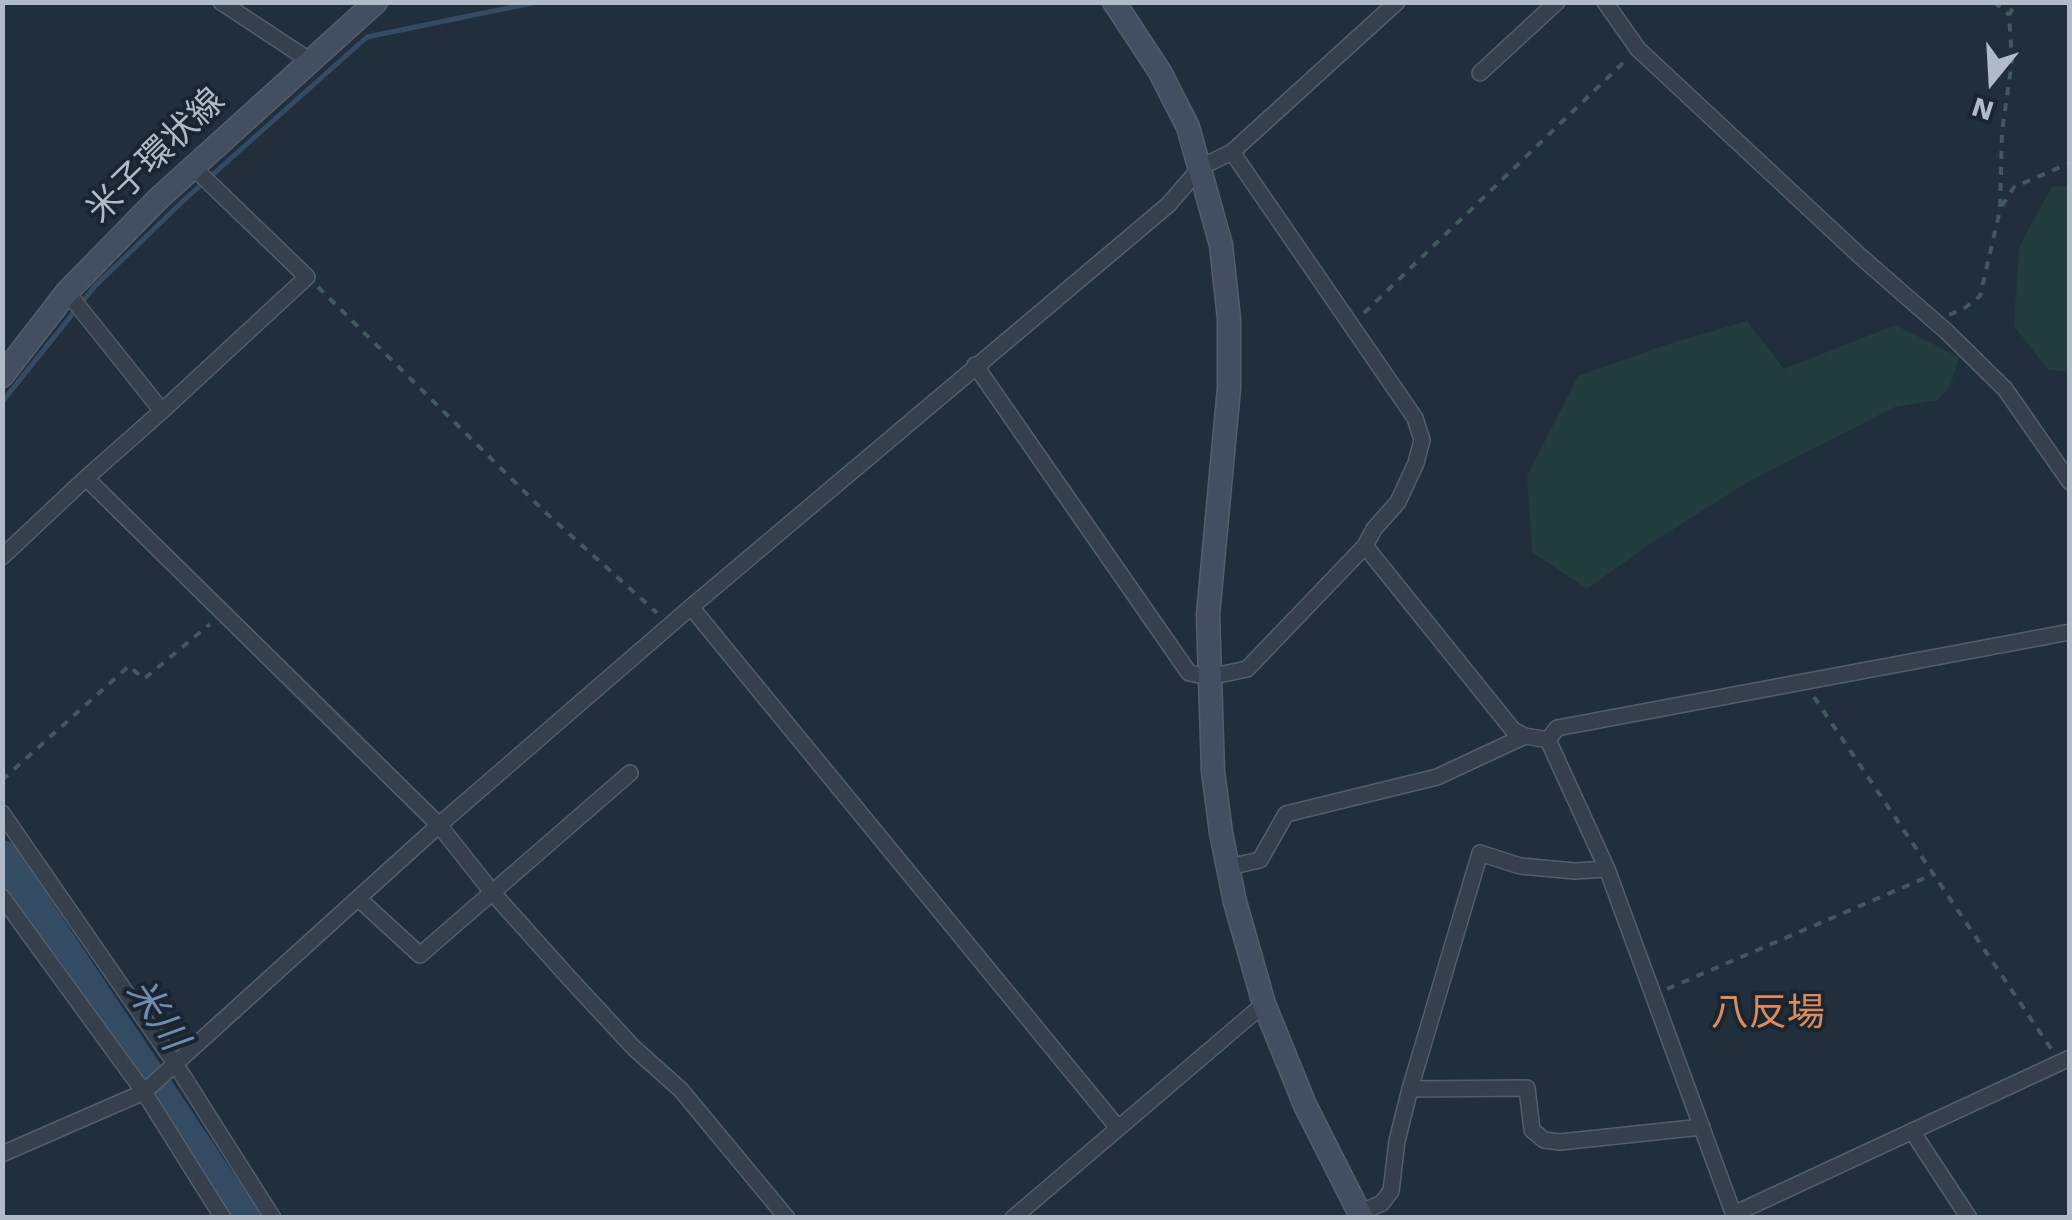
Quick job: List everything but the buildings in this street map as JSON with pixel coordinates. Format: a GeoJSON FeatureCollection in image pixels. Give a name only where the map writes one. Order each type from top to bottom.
{"type":"FeatureCollection","features":[{"type":"Feature","properties":{"kind":"street"},"geometry":{"type":"LineString","coordinates":[[221,2],[309,60]]}},
{"type":"Feature","properties":{"kind":"street","name":"米子環状線"},"geometry":{"type":"LineString","coordinates":[[2,376],[66,292],[192,167],[376,2]]}},
{"type":"Feature","properties":{"kind":"street"},"geometry":{"type":"LineString","coordinates":[[1114,2],[1160,72],[1188,127],[1221,245],[1229,319],[1228,388],[1208,615],[1208,678],[1213,771],[1228,867],[1264,1004],[1304,1105],[1360,1215],[1382,1203],[1391,1191],[1410,1089],[1480,854],[1520,866],[1575,871],[1607,869]]}},
{"type":"Feature","properties":{"kind":"street"},"geometry":{"type":"LineString","coordinates":[[2,1154],[144,1092],[670,625],[1168,205],[1201,168],[1232,152],[1397,2]]}},
{"type":"Feature","properties":{"kind":"street"},"geometry":{"type":"LineString","coordinates":[[1480,73],[1557,2]]}},
{"type":"Feature","properties":{"kind":"street"},"geometry":{"type":"LineString","coordinates":[[1605,2],[1638,49],[2005,389],[2070,482]]}},
{"type":"Feature","properties":{"kind":"street"},"geometry":{"type":"LineString","coordinates":[[976,365],[1189,673],[1208,678],[1248,669],[1365,546],[1374,528],[1398,502],[1422,440],[1415,418],[1232,152]]}},
{"type":"Feature","properties":{"kind":"street"},"geometry":{"type":"LineString","coordinates":[[2,557],[307,276],[192,167]]}},
{"type":"Feature","properties":{"kind":"street"},"geometry":{"type":"LineString","coordinates":[[66,292],[162,411]]}},
{"type":"Feature","properties":{"kind":"street"},"geometry":{"type":"LineString","coordinates":[[86,478],[440,826],[492,892],[634,1048],[680,1090],[787,1218]]}},
{"type":"Feature","properties":{"kind":"street"},"geometry":{"type":"LineString","coordinates":[[1365,546],[1514,730],[1548,740]]}},
{"type":"Feature","properties":{"kind":"street"},"geometry":{"type":"LineString","coordinates":[[691,607],[1118,1128]]}},
{"type":"Feature","properties":{"kind":"street"},"geometry":{"type":"LineString","coordinates":[[1548,740],[1557,728],[2070,632]]}},
{"type":"Feature","properties":{"kind":"street"},"geometry":{"type":"LineString","coordinates":[[1228,867],[1260,860],[1286,814],[1437,777],[1525,736]]}},
{"type":"Feature","properties":{"kind":"street"},"geometry":{"type":"LineString","coordinates":[[1548,740],[1607,869],[1734,1216],[2065,1060]]}},
{"type":"Feature","properties":{"kind":"street"},"geometry":{"type":"LineString","coordinates":[[360,900],[420,955],[630,772]]}},
{"type":"Feature","properties":{"kind":"street"},"geometry":{"type":"LineString","coordinates":[[2,813],[176,1064],[272,1218]]}},
{"type":"Feature","properties":{"kind":"street"},"geometry":{"type":"LineString","coordinates":[[2,897],[144,1092],[223,1218]]}},
{"type":"Feature","properties":{"kind":"street"},"geometry":{"type":"LineString","coordinates":[[1013,1218],[1264,1004]]}},
{"type":"Feature","properties":{"kind":"street"},"geometry":{"type":"LineString","coordinates":[[1410,1089],[1526,1088],[1532,1130],[1544,1140],[1560,1142],[1702,1127]]}},
{"type":"Feature","properties":{"kind":"street"},"geometry":{"type":"LineString","coordinates":[[1912,1131],[1968,1218]]}},
{"type":"Feature","properties":{"kind":"path"},"geometry":{"type":"LineString","coordinates":[[1994,2],[2009,15]]}},
{"type":"Feature","properties":{"kind":"path"},"geometry":{"type":"LineString","coordinates":[[1934,320],[1966,308],[1980,296],[2000,210],[2002,132],[2012,60],[2009,15],[2016,2]]}},
{"type":"Feature","properties":{"kind":"path"},"geometry":{"type":"LineString","coordinates":[[1350,327],[1638,49]]}},
{"type":"Feature","properties":{"kind":"path"},"geometry":{"type":"LineString","coordinates":[[2000,210],[2014,187],[2070,163]]}},
{"type":"Feature","properties":{"kind":"path"},"geometry":{"type":"LineString","coordinates":[[307,276],[545,512],[670,625]]}},
{"type":"Feature","properties":{"kind":"path"},"geometry":{"type":"LineString","coordinates":[[2,780],[129,666],[144,679],[222,614]]}},
{"type":"Feature","properties":{"kind":"path"},"geometry":{"type":"LineString","coordinates":[[1804,682],[2065,1060]]}},
{"type":"Feature","properties":{"kind":"path"},"geometry":{"type":"LineString","coordinates":[[1653,995],[1934,874]]}},
{"type":"Feature","properties":{"kind":"green space"},"geometry":{"type":"Polygon","coordinates":[[[2052,186],[2069,187],[2069,372],[2048,370],[2014,326],[2019,247],[2052,186]]]}},
{"type":"Feature","properties":{"kind":"green space"},"geometry":{"type":"Polygon","coordinates":[[[1747,321],[1784,369],[1895,325],[1959,357],[1950,387],[1938,400],[1895,407],[1748,482],[1587,589],[1532,552],[1527,476],[1578,376],[1747,321]]]}},
{"type":"Feature","properties":{"kind":"waterway"},"geometry":{"type":"LineString","coordinates":[[2,402],[95,286],[183,201],[367,37],[537,2]]}},
{"type":"Feature","properties":{"kind":"waterway","name":"米川"},"geometry":{"type":"LineString","coordinates":[[2,856],[244,1218]]}},
{"type":"Feature","properties":{"kind":"district","name":"八反場"},"geometry":{"type":"Point","coordinates":[1768,1014]}}]}
